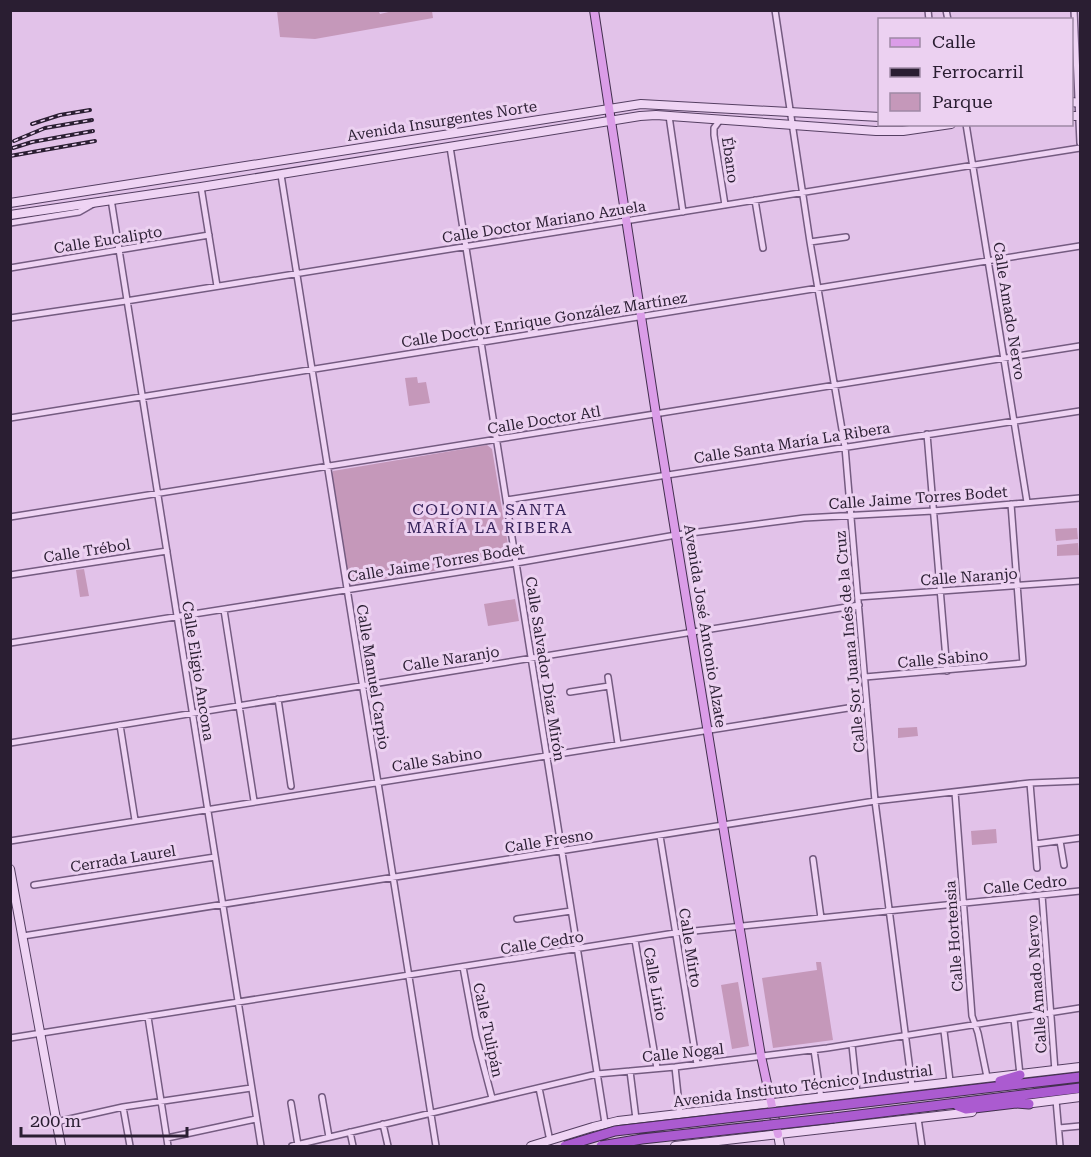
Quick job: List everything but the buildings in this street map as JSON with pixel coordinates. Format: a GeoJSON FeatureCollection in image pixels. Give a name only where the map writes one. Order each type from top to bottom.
{"type":"FeatureCollection","features":[{"type":"Feature","properties":{"kind":"highway"},"geometry":{"type":"LineString","coordinates":[[965,1091],[981,1083],[1010,1079],[1020,1075]]}},
{"type":"Feature","properties":{"kind":"highway"},"geometry":{"type":"LineString","coordinates":[[564,1146],[615,1131],[1080,1077]]}},
{"type":"Feature","properties":{"kind":"highway"},"geometry":{"type":"LineString","coordinates":[[601,1146],[642,1139],[1080,1088]]}},
{"type":"Feature","properties":{"kind":"highway"},"geometry":{"type":"LineString","coordinates":[[950,1104],[966,1109],[1016,1103],[1029,1104]]}},
{"type":"Feature","properties":{"kind":"main road","name":"Avenida José Antonio Alzate"},"geometry":{"type":"LineString","coordinates":[[594,10],[666,475],[761,1056],[773,1104],[780,1146]]}},
{"type":"Feature","properties":{"kind":"main road","name":"Avenida Insurgentes Norte"},"geometry":{"type":"LineString","coordinates":[[10,202],[641,104],[878,117]]}},
{"type":"Feature","properties":{"kind":"main road","name":"Avenida Insurgentes Norte"},"geometry":{"type":"LineString","coordinates":[[10,215],[201,188],[648,116],[895,131],[935,126]]}},
{"type":"Feature","properties":{"kind":"main road"},"geometry":{"type":"LineString","coordinates":[[10,869],[61,1146]]}},
{"type":"Feature","properties":{"kind":"main road","name":"Avenida Instituto Técnico Industrial"},"geometry":{"type":"LineString","coordinates":[[531,1146],[605,1124],[636,1119],[1080,1067]]}},
{"type":"Feature","properties":{"kind":"main road"},"geometry":{"type":"LineString","coordinates":[[675,1146],[918,1119],[1080,1097]]}},
{"type":"Feature","properties":{"kind":"main road"},"geometry":{"type":"LineString","coordinates":[[605,1124],[608,1146]]}},
{"type":"Feature","properties":{"kind":"street","name":"Calle Sor Juana Inés de la Cruz"},"geometry":{"type":"LineString","coordinates":[[775,10],[810,242],[845,447],[876,801],[912,1086]]}},
{"type":"Feature","properties":{"kind":"street"},"geometry":{"type":"LineString","coordinates":[[1074,10],[1078,30],[1077,116],[1080,143]]}},
{"type":"Feature","properties":{"kind":"street"},"geometry":{"type":"LineString","coordinates":[[669,116],[683,212]]}},
{"type":"Feature","properties":{"kind":"street","name":"Ébano"},"geometry":{"type":"LineString","coordinates":[[720,120],[714,128],[714,135],[725,205]]}},
{"type":"Feature","properties":{"kind":"street","name":"Calle Amado Nervo"},"geometry":{"type":"LineString","coordinates":[[966,126],[1027,502]]}},
{"type":"Feature","properties":{"kind":"street","name":"Calle Salvador Díaz Mirón"},"geometry":{"type":"LineString","coordinates":[[450,147],[605,1124]]}},
{"type":"Feature","properties":{"kind":"street","name":"Calle Doctor Mariano Azuela"},"geometry":{"type":"LineString","coordinates":[[10,318],[1080,148]]}},
{"type":"Feature","properties":{"kind":"street","name":"Calle Manuel Carpio"},"geometry":{"type":"LineString","coordinates":[[281,175],[436,1146]]}},
{"type":"Feature","properties":{"kind":"street"},"geometry":{"type":"LineString","coordinates":[[201,188],[218,286]]}},
{"type":"Feature","properties":{"kind":"street","name":"Calle Eligio Ancona"},"geometry":{"type":"LineString","coordinates":[[111,199],[261,1146]]}},
{"type":"Feature","properties":{"kind":"street"},"geometry":{"type":"LineString","coordinates":[[755,200],[763,248]]}},
{"type":"Feature","properties":{"kind":"street","name":"Avenida Insurgentes Norte"},"geometry":{"type":"LineString","coordinates":[[10,223],[79,212],[100,201]]}},
{"type":"Feature","properties":{"kind":"street","name":"Calle Eucalipto"},"geometry":{"type":"LineString","coordinates":[[10,268],[209,235]]}},
{"type":"Feature","properties":{"kind":"street"},"geometry":{"type":"LineString","coordinates":[[810,242],[846,237]]}},
{"type":"Feature","properties":{"kind":"street","name":"Calle Doctor Enrique González Martínez"},"geometry":{"type":"LineString","coordinates":[[10,418],[1080,246]]}},
{"type":"Feature","properties":{"kind":"street","name":"Calle Doctor Atl"},"geometry":{"type":"LineString","coordinates":[[10,517],[1080,346]]}},
{"type":"Feature","properties":{"kind":"street","name":"Calle Santa María La Ribera"},"geometry":{"type":"LineString","coordinates":[[506,500],[1080,411]]}},
{"type":"Feature","properties":{"kind":"street"},"geometry":{"type":"LineString","coordinates":[[927,434],[947,671]]}},
{"type":"Feature","properties":{"kind":"street","name":"Calle Jaime Torres Bodet"},"geometry":{"type":"LineString","coordinates":[[10,643],[516,563],[676,535],[804,518],[933,511],[1080,498]]}},
{"type":"Feature","properties":{"kind":"street"},"geometry":{"type":"LineString","coordinates":[[1011,504],[1018,585]]}},
{"type":"Feature","properties":{"kind":"street","name":"Calle Trébol"},"geometry":{"type":"LineString","coordinates":[[10,575],[167,551]]}},
{"type":"Feature","properties":{"kind":"street","name":"Calle Naranjo"},"geometry":{"type":"LineString","coordinates":[[858,597],[1080,581]]}},
{"type":"Feature","properties":{"kind":"street","name":"Calle Sabino"},"geometry":{"type":"LineString","coordinates":[[865,678],[1023,663],[1018,585]]}},
{"type":"Feature","properties":{"kind":"street","name":"Calle Naranjo"},"geometry":{"type":"LineString","coordinates":[[10,743],[859,605]]}},
{"type":"Feature","properties":{"kind":"street"},"geometry":{"type":"LineString","coordinates":[[224,610],[254,801]]}},
{"type":"Feature","properties":{"kind":"street"},"geometry":{"type":"LineString","coordinates":[[608,677],[618,744]]}},
{"type":"Feature","properties":{"kind":"street"},"geometry":{"type":"LineString","coordinates":[[570,692],[609,686]]}},
{"type":"Feature","properties":{"kind":"street"},"geometry":{"type":"LineString","coordinates":[[278,699],[291,786]]}},
{"type":"Feature","properties":{"kind":"street","name":"Calle Sabino"},"geometry":{"type":"LineString","coordinates":[[10,841],[867,705]]}},
{"type":"Feature","properties":{"kind":"street"},"geometry":{"type":"LineString","coordinates":[[120,725],[135,820]]}},
{"type":"Feature","properties":{"kind":"street","name":"Calle Fresno"},"geometry":{"type":"LineString","coordinates":[[23,936],[876,801],[1030,783],[1080,781]]}},
{"type":"Feature","properties":{"kind":"street"},"geometry":{"type":"LineString","coordinates":[[1030,783],[1037,868]]}},
{"type":"Feature","properties":{"kind":"street","name":"Calle Hortensia"},"geometry":{"type":"LineString","coordinates":[[955,792],[972,1016],[987,1077]]}},
{"type":"Feature","properties":{"kind":"street","name":"Calle Mirto"},"geometry":{"type":"LineString","coordinates":[[660,836],[697,1064]]}},
{"type":"Feature","properties":{"kind":"street"},"geometry":{"type":"LineString","coordinates":[[1035,844],[1080,838]]}},
{"type":"Feature","properties":{"kind":"street"},"geometry":{"type":"LineString","coordinates":[[1060,841],[1064,866]]}},
{"type":"Feature","properties":{"kind":"street","name":"Cerrada Laurel"},"geometry":{"type":"LineString","coordinates":[[34,885],[215,857]]}},
{"type":"Feature","properties":{"kind":"street"},"geometry":{"type":"LineString","coordinates":[[813,859],[821,918]]}},
{"type":"Feature","properties":{"kind":"street","name":"Calle Cedro"},"geometry":{"type":"LineString","coordinates":[[10,1038],[675,933],[1080,891]]}},
{"type":"Feature","properties":{"kind":"street","name":"Calle Amado Nervo"},"geometry":{"type":"LineString","coordinates":[[1042,895],[1055,1071]]}},
{"type":"Feature","properties":{"kind":"street"},"geometry":{"type":"LineString","coordinates":[[517,919],[571,911]]}},
{"type":"Feature","properties":{"kind":"street","name":"Calle Lirio"},"geometry":{"type":"LineString","coordinates":[[635,940],[657,1068]]}},
{"type":"Feature","properties":{"kind":"street","name":"Calle Tulipán"},"geometry":{"type":"LineString","coordinates":[[463,967],[476,1037],[492,1098]]}},
{"type":"Feature","properties":{"kind":"street","name":"Calle Nogal"},"geometry":{"type":"LineString","coordinates":[[295,1146],[597,1074],[675,1067],[852,1045],[1080,1008]]}},
{"type":"Feature","properties":{"kind":"street"},"geometry":{"type":"LineString","coordinates":[[148,1017],[168,1146]]}},
{"type":"Feature","properties":{"kind":"street"},"geometry":{"type":"LineString","coordinates":[[1014,1019],[1020,1075]]}},
{"type":"Feature","properties":{"kind":"street"},"geometry":{"type":"LineString","coordinates":[[944,1031],[950,1082]]}},
{"type":"Feature","properties":{"kind":"street"},"geometry":{"type":"LineString","coordinates":[[852,1045],[858,1093]]}},
{"type":"Feature","properties":{"kind":"street"},"geometry":{"type":"LineString","coordinates":[[814,1050],[821,1098]]}},
{"type":"Feature","properties":{"kind":"street"},"geometry":{"type":"LineString","coordinates":[[675,1067],[680,1114]]}},
{"type":"Feature","properties":{"kind":"street"},"geometry":{"type":"LineString","coordinates":[[630,1071],[636,1119]]}},
{"type":"Feature","properties":{"kind":"street"},"geometry":{"type":"LineString","coordinates":[[56,1122],[123,1107],[251,1088]]}},
{"type":"Feature","properties":{"kind":"street"},"geometry":{"type":"LineString","coordinates":[[539,1088],[550,1141]]}},
{"type":"Feature","properties":{"kind":"street"},"geometry":{"type":"LineString","coordinates":[[322,1097],[329,1137]]}},
{"type":"Feature","properties":{"kind":"street"},"geometry":{"type":"LineString","coordinates":[[1056,1100],[1060,1146]]}},
{"type":"Feature","properties":{"kind":"street"},"geometry":{"type":"LineString","coordinates":[[291,1103],[295,1146]]}},
{"type":"Feature","properties":{"kind":"street"},"geometry":{"type":"LineString","coordinates":[[123,1107],[130,1146]]}},
{"type":"Feature","properties":{"kind":"street"},"geometry":{"type":"LineString","coordinates":[[167,1138],[256,1119]]}},
{"type":"Feature","properties":{"kind":"street"},"geometry":{"type":"LineString","coordinates":[[918,1119],[922,1146]]}},
{"type":"Feature","properties":{"kind":"street"},"geometry":{"type":"LineString","coordinates":[[383,1124],[388,1146]]}},
{"type":"Feature","properties":{"kind":"street"},"geometry":{"type":"LineString","coordinates":[[1059,1128],[1080,1126]]}},
{"type":"Feature","properties":{"kind":"street"},"geometry":{"type":"LineString","coordinates":[[350,1132],[353,1146]]}},
{"type":"Feature","properties":{"kind":"green space"},"geometry":{"type":"Polygon","coordinates":[[[378,10],[380,14],[393,11],[432,11],[433,18],[315,39],[280,37],[277,11],[378,10]]]}},
{"type":"Feature","properties":{"kind":"green space"},"geometry":{"type":"Polygon","coordinates":[[[417,377],[418,383],[426,382],[430,403],[409,406],[405,378],[417,377]]]}},
{"type":"Feature","properties":{"kind":"green space"},"geometry":{"type":"Polygon","coordinates":[[[487,445],[492,449],[510,557],[508,559],[352,584],[349,582],[333,471],[487,445]]]}},
{"type":"Feature","properties":{"kind":"green space"},"geometry":{"type":"Polygon","coordinates":[[[1077,528],[1078,539],[1056,541],[1055,529],[1077,528]]]}},
{"type":"Feature","properties":{"kind":"green space"},"geometry":{"type":"Polygon","coordinates":[[[1078,543],[1079,555],[1057,556],[1057,545],[1078,543]]]}},
{"type":"Feature","properties":{"kind":"green space"},"geometry":{"type":"Polygon","coordinates":[[[84,569],[89,596],[80,597],[76,570],[84,569]]]}},
{"type":"Feature","properties":{"kind":"green space"},"geometry":{"type":"Polygon","coordinates":[[[515,599],[519,621],[488,626],[484,604],[515,599]]]}},
{"type":"Feature","properties":{"kind":"green space"},"geometry":{"type":"Polygon","coordinates":[[[917,727],[918,736],[898,738],[898,728],[917,727]]]}},
{"type":"Feature","properties":{"kind":"green space"},"geometry":{"type":"Polygon","coordinates":[[[996,829],[997,843],[972,845],[971,831],[996,829]]]}},
{"type":"Feature","properties":{"kind":"green space"},"geometry":{"type":"Polygon","coordinates":[[[816,962],[821,962],[833,1040],[773,1048],[762,978],[817,970],[816,962]]]}},
{"type":"Feature","properties":{"kind":"green space"},"geometry":{"type":"Polygon","coordinates":[[[738,982],[749,1046],[732,1049],[721,985],[738,982]]]}},
{"type":"Feature","properties":{"kind":"railway"},"geometry":{"type":"LineString","coordinates":[[32,124],[60,115],[90,110]]}},
{"type":"Feature","properties":{"kind":"railway"},"geometry":{"type":"LineString","coordinates":[[14,141],[45,128],[92,120]]}},
{"type":"Feature","properties":{"kind":"railway"},"geometry":{"type":"LineString","coordinates":[[13,148],[32,142],[93,131]]}},
{"type":"Feature","properties":{"kind":"railway"},"geometry":{"type":"LineString","coordinates":[[10,156],[95,141]]}},
{"type":"Feature","properties":{"kind":"district","name":"COLONIA SANTA MARÍA LA RIBERA"},"geometry":{"type":"Point","coordinates":[490,518]}}]}
